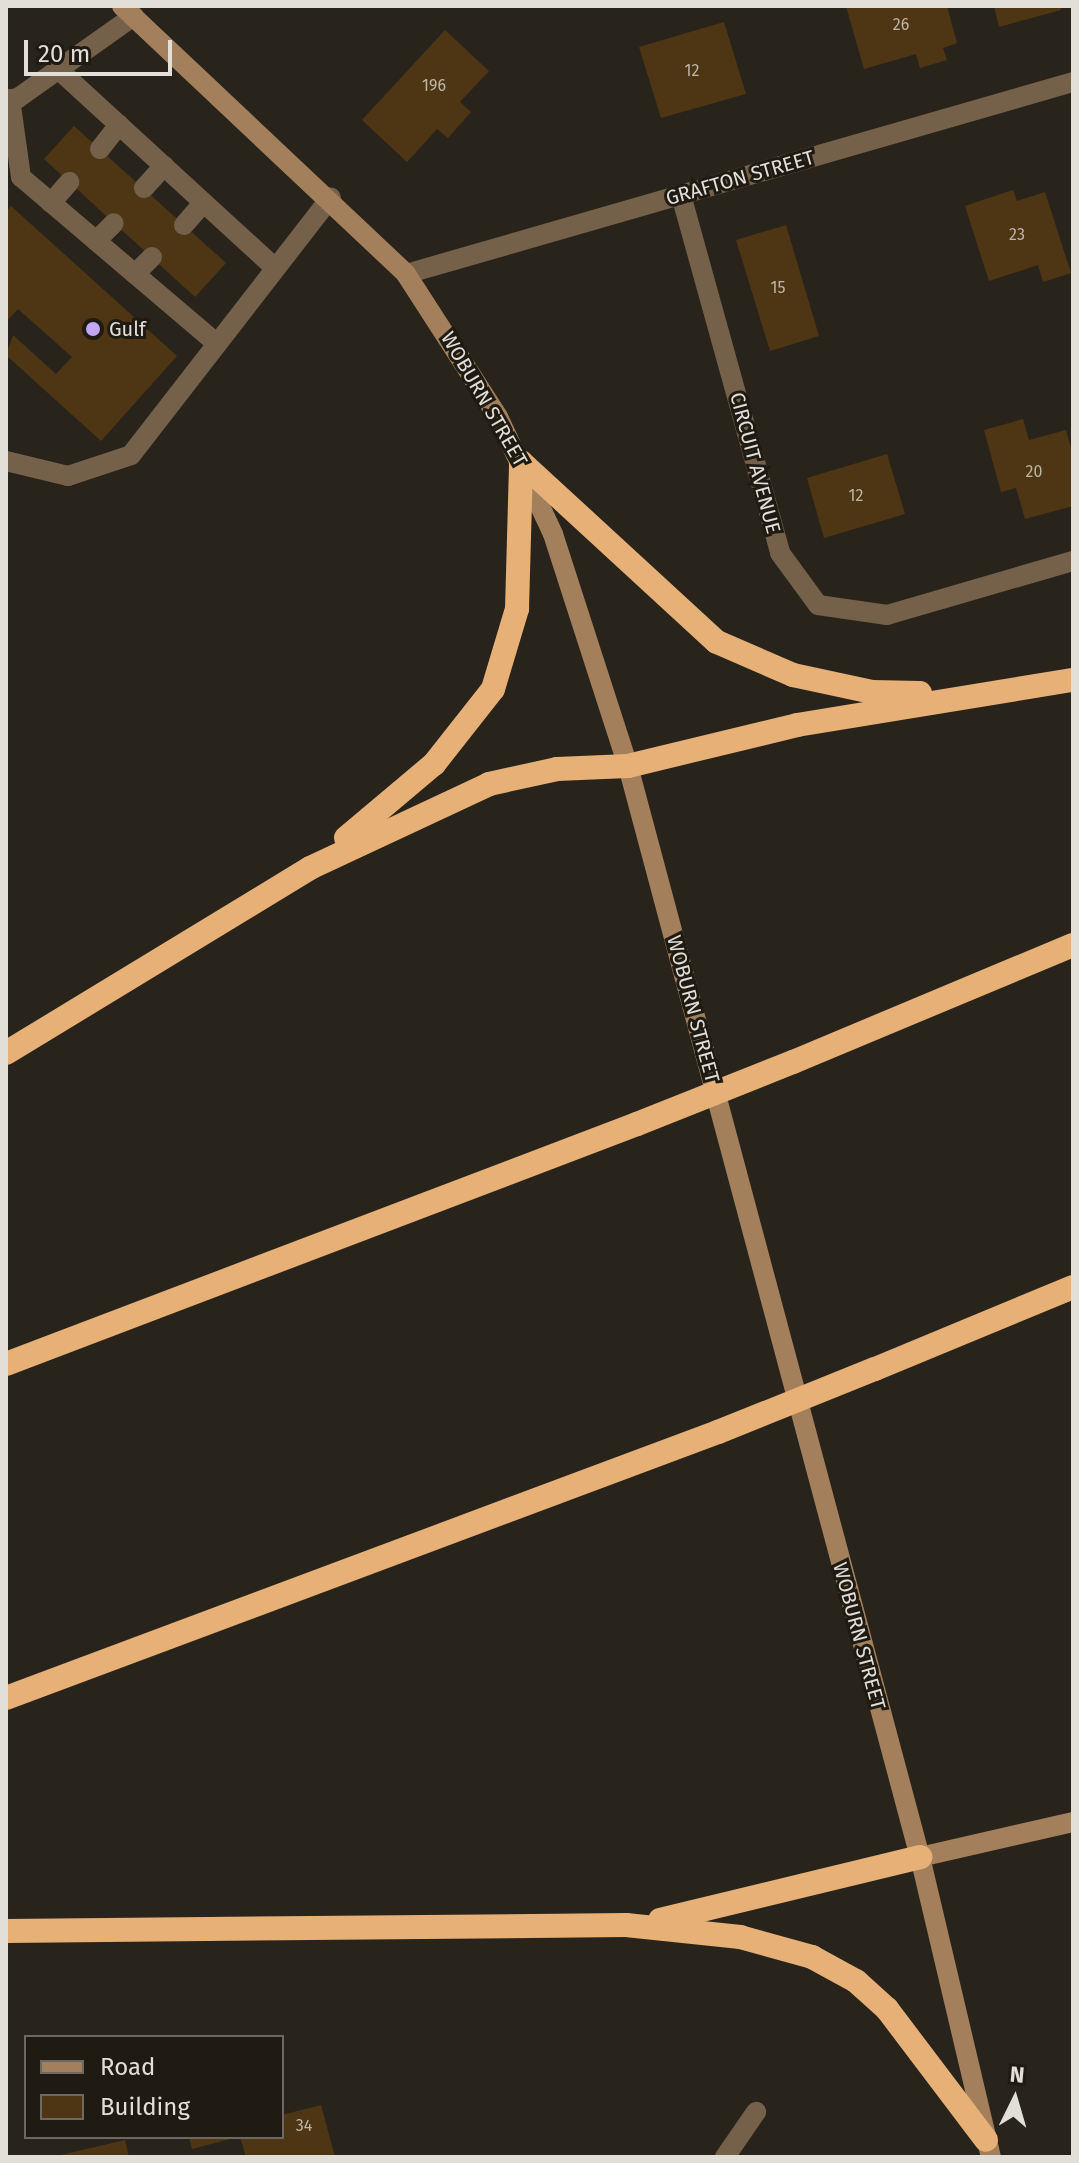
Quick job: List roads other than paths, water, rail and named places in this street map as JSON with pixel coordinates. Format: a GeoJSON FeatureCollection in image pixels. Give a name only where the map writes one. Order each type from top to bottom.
{"type":"FeatureCollection","features":[{"type":"Feature","properties":{"kind":"highway"},"geometry":{"type":"LineString","coordinates":[[521,462],[717,642],[793,675],[872,692],[986,693]]}},
{"type":"Feature","properties":{"kind":"highway"},"geometry":{"type":"LineString","coordinates":[[310,868],[434,764],[493,689],[517,609],[521,462]]}},
{"type":"Feature","properties":{"kind":"highway"},"geometry":{"type":"LineString","coordinates":[[6,1053],[310,868],[489,784],[557,769],[628,766],[797,725],[1073,680]]}},
{"type":"Feature","properties":{"kind":"highway"},"geometry":{"type":"LineString","coordinates":[[6,1364],[637,1124],[1073,945]]}},
{"type":"Feature","properties":{"kind":"highway"},"geometry":{"type":"LineString","coordinates":[[6,1698],[718,1432],[1073,1287]]}},
{"type":"Feature","properties":{"kind":"highway"},"geometry":{"type":"LineString","coordinates":[[626,1925],[920,1857]]}},
{"type":"Feature","properties":{"kind":"highway"},"geometry":{"type":"LineString","coordinates":[[6,1931],[626,1925],[740,1937],[812,1957],[856,1981],[887,2009],[988,2148]]}},
{"type":"Feature","properties":{"kind":"main road","name":"WOBURN STREET"},"geometry":{"type":"LineString","coordinates":[[128,11],[331,197],[406,274],[465,360],[521,462],[581,608],[628,766],[920,1857],[988,2148]]}},
{"type":"Feature","properties":{"kind":"main road"},"geometry":{"type":"LineString","coordinates":[[920,1857],[1073,1822]]}},
{"type":"Feature","properties":{"kind":"street"},"geometry":{"type":"LineString","coordinates":[[128,11],[59,70],[8,100],[21,177],[214,341]]}},
{"type":"Feature","properties":{"kind":"street"},"geometry":{"type":"LineString","coordinates":[[59,70],[274,267]]}},
{"type":"Feature","properties":{"kind":"street","name":"GRAFTON STREET"},"geometry":{"type":"LineString","coordinates":[[406,274],[1073,82]]}},
{"type":"Feature","properties":{"kind":"street"},"geometry":{"type":"LineString","coordinates":[[100,149],[119,125]]}},
{"type":"Feature","properties":{"kind":"street"},"geometry":{"type":"LineString","coordinates":[[144,188],[164,166]]}},
{"type":"Feature","properties":{"kind":"street"},"geometry":{"type":"LineString","coordinates":[[51,203],[69,182]]}},
{"type":"Feature","properties":{"kind":"street","name":"CIRCUIT AVENUE"},"geometry":{"type":"LineString","coordinates":[[681,195],[780,553],[818,605],[887,615],[1073,561]]}},
{"type":"Feature","properties":{"kind":"street"},"geometry":{"type":"LineString","coordinates":[[6,461],[68,476],[131,455],[214,341],[331,197]]}},
{"type":"Feature","properties":{"kind":"street"},"geometry":{"type":"LineString","coordinates":[[184,225],[203,203]]}},
{"type":"Feature","properties":{"kind":"street"},"geometry":{"type":"LineString","coordinates":[[96,241],[114,223]]}},
{"type":"Feature","properties":{"kind":"street"},"geometry":{"type":"LineString","coordinates":[[135,274],[152,257]]}},
{"type":"Feature","properties":{"kind":"street"},"geometry":{"type":"LineString","coordinates":[[725,2157],[756,2112]]}},
{"type":"Feature","properties":{"kind":"place","name":"Gulf"},"geometry":{"type":"Point","coordinates":[93,329]}}]}
